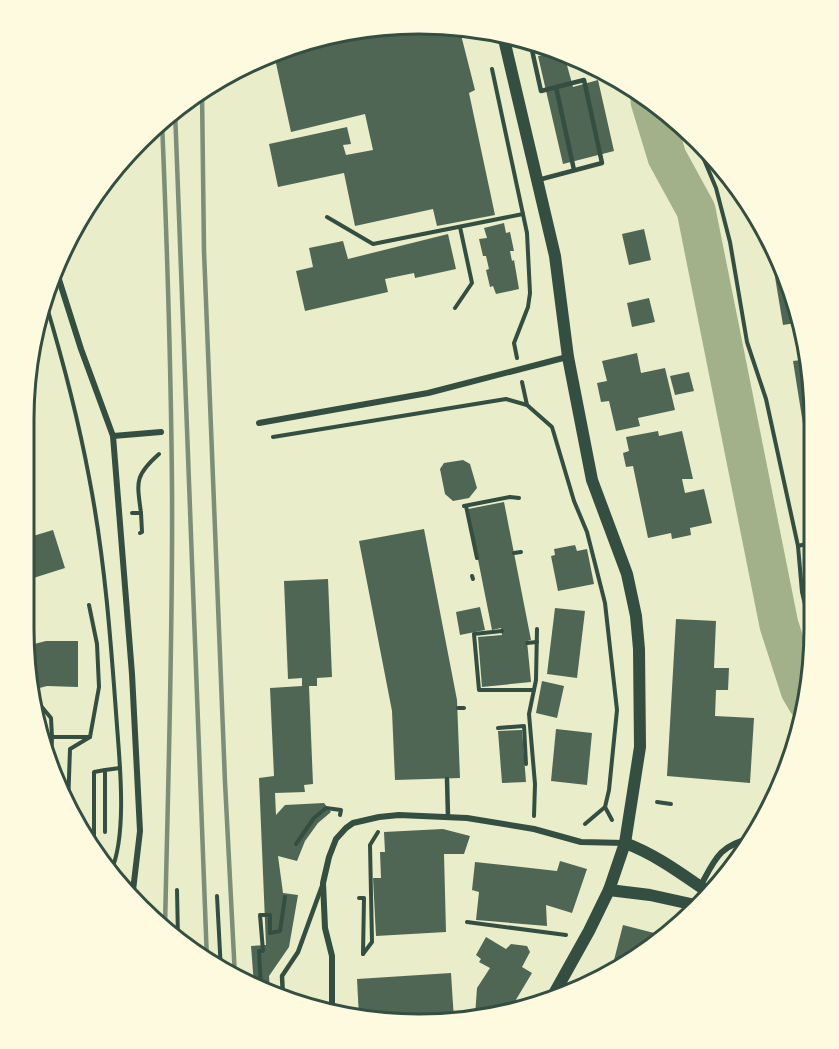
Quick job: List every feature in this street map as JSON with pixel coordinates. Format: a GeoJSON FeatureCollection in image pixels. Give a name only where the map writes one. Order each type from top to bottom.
{"type":"FeatureCollection","features":[{"type":"Feature","properties":{"kind":"main road"},"geometry":{"type":"LineString","coordinates":[[505,45],[555,256],[568,357],[592,480],[625,568],[636,616],[640,747],[625,843],[609,890],[557,989]]}},
{"type":"Feature","properties":{"kind":"main road"},"geometry":{"type":"LineString","coordinates":[[625,843],[645,850],[703,890]]}},
{"type":"Feature","properties":{"kind":"main road"},"geometry":{"type":"LineString","coordinates":[[609,890],[650,895],[690,904]]}},
{"type":"Feature","properties":{"kind":"street"},"geometry":{"type":"LineString","coordinates":[[60,283],[81,349],[113,436],[132,674],[140,831],[133,887]]}},
{"type":"Feature","properties":{"kind":"street"},"geometry":{"type":"LineString","coordinates":[[259,423],[428,393],[568,357]]}},
{"type":"Feature","properties":{"kind":"street"},"geometry":{"type":"LineString","coordinates":[[113,436],[161,432]]}},
{"type":"Feature","properties":{"kind":"street"},"geometry":{"type":"LineString","coordinates":[[332,1004],[332,956],[325,928],[323,883],[336,839],[353,823],[379,817],[399,816],[467,818],[524,828],[581,842],[625,843]]}},
{"type":"Feature","properties":{"kind":"street"},"geometry":{"type":"LineString","coordinates":[[707,885],[719,852],[741,841]]}},
{"type":"Feature","properties":{"kind":"lane"},"geometry":{"type":"LineString","coordinates":[[532,52],[541,91],[584,80],[602,164],[538,180]]}},
{"type":"Feature","properties":{"kind":"lane"},"geometry":{"type":"LineString","coordinates":[[556,87],[574,170]]}},
{"type":"Feature","properties":{"kind":"lane"},"geometry":{"type":"LineString","coordinates":[[447,779],[448,817]]}},
{"type":"Feature","properties":{"kind":"lane"},"geometry":{"type":"LineString","coordinates":[[283,989],[282,976],[298,951],[323,883]]}},
{"type":"Feature","properties":{"kind":"path"},"geometry":{"type":"LineString","coordinates":[[491,65],[527,233],[531,293],[514,343]]}},
{"type":"Feature","properties":{"kind":"path"},"geometry":{"type":"LineString","coordinates":[[705,161],[716,188],[730,242],[747,342],[766,399],[798,546],[804,600]]}},
{"type":"Feature","properties":{"kind":"path"},"geometry":{"type":"LineString","coordinates":[[327,217],[373,244],[523,214]]}},
{"type":"Feature","properties":{"kind":"path"},"geometry":{"type":"LineString","coordinates":[[455,308],[472,283],[460,227]]}},
{"type":"Feature","properties":{"kind":"path"},"geometry":{"type":"LineString","coordinates":[[49,316],[71,393],[94,506],[110,631],[120,768],[119,841],[114,864]]}},
{"type":"Feature","properties":{"kind":"path"},"geometry":{"type":"LineString","coordinates":[[269,437],[506,399],[527,405],[552,427],[573,501],[587,531],[601,582],[617,710],[609,790],[605,807],[585,824]]}},
{"type":"Feature","properties":{"kind":"path"},"geometry":{"type":"LineString","coordinates":[[477,558],[465,506],[510,497],[519,498]]}},
{"type":"Feature","properties":{"kind":"path"},"geometry":{"type":"LineString","coordinates":[[140,533],[142,532],[141,513]]}},
{"type":"Feature","properties":{"kind":"path"},"geometry":{"type":"LineString","coordinates":[[798,546],[804,544]]}},
{"type":"Feature","properties":{"kind":"path"},"geometry":{"type":"LineString","coordinates":[[514,553],[521,552]]}},
{"type":"Feature","properties":{"kind":"path"},"geometry":{"type":"LineString","coordinates":[[69,788],[70,750],[90,737],[99,687],[97,644],[89,605]]}},
{"type":"Feature","properties":{"kind":"path"},"geometry":{"type":"LineString","coordinates":[[534,817],[535,784],[529,714],[534,690],[537,628]]}},
{"type":"Feature","properties":{"kind":"path"},"geometry":{"type":"LineString","coordinates":[[502,631],[474,634],[479,690],[534,690]]}},
{"type":"Feature","properties":{"kind":"path"},"geometry":{"type":"LineString","coordinates":[[527,643],[537,642]]}},
{"type":"Feature","properties":{"kind":"path"},"geometry":{"type":"LineString","coordinates":[[43,708],[51,718],[52,742]]}},
{"type":"Feature","properties":{"kind":"path"},"geometry":{"type":"LineString","coordinates":[[458,708],[464,708]]}},
{"type":"Feature","properties":{"kind":"path"},"geometry":{"type":"LineString","coordinates":[[498,728],[524,726],[526,764]]}},
{"type":"Feature","properties":{"kind":"path"},"geometry":{"type":"LineString","coordinates":[[52,738],[90,737]]}},
{"type":"Feature","properties":{"kind":"path"},"geometry":{"type":"LineString","coordinates":[[525,751],[532,750]]}},
{"type":"Feature","properties":{"kind":"path"},"geometry":{"type":"LineString","coordinates":[[94,835],[94,772],[120,768]]}},
{"type":"Feature","properties":{"kind":"path"},"geometry":{"type":"LineString","coordinates":[[105,770],[105,832]]}},
{"type":"Feature","properties":{"kind":"path"},"geometry":{"type":"LineString","coordinates":[[657,802],[671,804]]}},
{"type":"Feature","properties":{"kind":"path"},"geometry":{"type":"LineString","coordinates":[[296,844],[315,818],[326,808],[341,810]]}},
{"type":"Feature","properties":{"kind":"path"},"geometry":{"type":"LineString","coordinates":[[359,897],[364,898],[363,954],[372,942],[370,845],[375,834],[383,828]]}},
{"type":"Feature","properties":{"kind":"path"},"geometry":{"type":"LineString","coordinates":[[177,890],[178,929]]}},
{"type":"Feature","properties":{"kind":"path"},"geometry":{"type":"LineString","coordinates":[[217,896],[220,959]]}},
{"type":"Feature","properties":{"kind":"path"},"geometry":{"type":"LineString","coordinates":[[265,982],[261,978],[259,951],[263,951],[260,915],[270,915],[270,933],[280,932],[285,897]]}},
{"type":"Feature","properties":{"kind":"path"},"geometry":{"type":"LineString","coordinates":[[467,922],[566,935]]}},
{"type":"Feature","properties":{"kind":"building"},"geometry":{"type":"Polygon","coordinates":[[[420,34],[462,37],[475,90],[469,93],[495,215],[437,226],[433,209],[355,226],[344,173],[278,187],[269,144],[347,127],[351,144],[343,145],[346,155],[373,150],[365,114],[291,132],[276,63],[320,48],[369,38],[420,34]]]}},
{"type":"Feature","properties":{"kind":"building"},"geometry":{"type":"Polygon","coordinates":[[[544,55],[567,64],[573,87],[598,80],[614,151],[563,164],[538,56],[544,55]]]}},
{"type":"Feature","properties":{"kind":"building"},"geometry":{"type":"Polygon","coordinates":[[[504,223],[506,233],[510,232],[514,251],[510,251],[512,261],[514,260],[519,289],[496,294],[493,286],[490,287],[486,270],[489,269],[479,239],[487,238],[484,228],[504,223]]]}},
{"type":"Feature","properties":{"kind":"building"},"geometry":{"type":"Polygon","coordinates":[[[644,229],[651,260],[629,265],[622,234],[644,229]]]}},
{"type":"Feature","properties":{"kind":"building"},"geometry":{"type":"Polygon","coordinates":[[[448,234],[456,269],[415,278],[414,273],[385,279],[388,292],[305,311],[296,271],[313,267],[309,248],[343,241],[348,259],[448,234]]]}},
{"type":"Feature","properties":{"kind":"building"},"geometry":{"type":"Polygon","coordinates":[[[774,269],[792,324],[783,325],[774,269]]]}},
{"type":"Feature","properties":{"kind":"building"},"geometry":{"type":"Polygon","coordinates":[[[649,298],[655,322],[632,327],[627,303],[649,298]]]}},
{"type":"Feature","properties":{"kind":"building"},"geometry":{"type":"Polygon","coordinates":[[[637,353],[641,373],[665,368],[675,410],[638,418],[640,426],[616,431],[609,401],[601,402],[597,383],[607,381],[602,361],[637,353]]]}},
{"type":"Feature","properties":{"kind":"building"},"geometry":{"type":"Polygon","coordinates":[[[800,360],[801,369],[804,394],[803,424],[793,361],[800,360]]]}},
{"type":"Feature","properties":{"kind":"building"},"geometry":{"type":"Polygon","coordinates":[[[689,372],[694,391],[675,395],[670,376],[689,372]]]}},
{"type":"Feature","properties":{"kind":"building"},"geometry":{"type":"Polygon","coordinates":[[[658,431],[659,436],[682,431],[693,479],[682,479],[685,493],[704,489],[712,523],[690,528],[691,535],[672,539],[671,533],[648,538],[633,466],[626,467],[623,453],[629,451],[626,437],[658,431]]]}},
{"type":"Feature","properties":{"kind":"building"},"geometry":{"type":"Polygon","coordinates":[[[463,460],[470,464],[477,488],[469,498],[453,501],[445,494],[440,469],[444,463],[463,460]]]}},
{"type":"Feature","properties":{"kind":"building"},"geometry":{"type":"Polygon","coordinates":[[[504,502],[531,640],[527,641],[531,682],[482,687],[478,637],[502,635],[501,628],[492,630],[468,509],[504,502]]]}},
{"type":"Feature","properties":{"kind":"building"},"geometry":{"type":"Polygon","coordinates":[[[424,529],[457,700],[460,778],[395,780],[392,711],[359,541],[424,529]]]}},
{"type":"Feature","properties":{"kind":"building"},"geometry":{"type":"Polygon","coordinates":[[[53,530],[65,568],[34,578],[34,536],[53,530]]]}},
{"type":"Feature","properties":{"kind":"building"},"geometry":{"type":"Polygon","coordinates":[[[575,545],[577,551],[587,549],[594,584],[558,591],[551,556],[555,555],[554,549],[575,545]]]}},
{"type":"Feature","properties":{"kind":"building"},"geometry":{"type":"Polygon","coordinates":[[[328,579],[332,677],[317,678],[317,686],[309,686],[313,784],[304,785],[305,792],[275,793],[276,815],[285,805],[324,803],[331,812],[318,823],[305,841],[297,861],[278,856],[283,893],[298,895],[289,947],[269,976],[269,984],[253,977],[251,946],[266,945],[259,778],[274,776],[270,688],[302,686],[302,678],[288,679],[284,581],[328,579]]]}},
{"type":"Feature","properties":{"kind":"building"},"geometry":{"type":"Polygon","coordinates":[[[480,607],[485,630],[460,635],[456,612],[480,607]]]}},
{"type":"Feature","properties":{"kind":"building"},"geometry":{"type":"Polygon","coordinates":[[[555,608],[585,611],[577,678],[547,674],[555,608]]]}},
{"type":"Feature","properties":{"kind":"building"},"geometry":{"type":"Polygon","coordinates":[[[676,619],[716,621],[714,668],[729,668],[728,690],[716,690],[715,716],[754,718],[750,783],[667,776],[676,619]]]}},
{"type":"Feature","properties":{"kind":"building"},"geometry":{"type":"Polygon","coordinates":[[[46,641],[78,641],[78,687],[47,686],[39,688],[35,644],[46,641]]]}},
{"type":"Feature","properties":{"kind":"building"},"geometry":{"type":"Polygon","coordinates":[[[542,681],[564,686],[557,718],[536,713],[542,681]]]}},
{"type":"Feature","properties":{"kind":"building"},"geometry":{"type":"Polygon","coordinates":[[[556,729],[592,733],[587,785],[551,781],[556,729]]]}},
{"type":"Feature","properties":{"kind":"building"},"geometry":{"type":"Polygon","coordinates":[[[522,730],[526,782],[502,783],[498,731],[522,730]]]}},
{"type":"Feature","properties":{"kind":"building"},"geometry":{"type":"Polygon","coordinates":[[[443,829],[470,836],[464,854],[444,854],[446,932],[376,936],[373,878],[381,878],[380,852],[385,852],[384,832],[443,829]]]}},
{"type":"Feature","properties":{"kind":"building"},"geometry":{"type":"Polygon","coordinates":[[[560,861],[587,869],[572,913],[546,905],[547,926],[476,920],[479,892],[472,890],[475,862],[557,871],[560,861]]]}},
{"type":"Feature","properties":{"kind":"building"},"geometry":{"type":"Polygon","coordinates":[[[623,925],[656,933],[633,950],[613,962],[623,925]]]}},
{"type":"Feature","properties":{"kind":"building"},"geometry":{"type":"Polygon","coordinates":[[[486,937],[506,949],[511,944],[527,946],[530,952],[522,967],[532,973],[515,1002],[475,1010],[477,988],[490,968],[479,962],[481,959],[476,955],[486,937]]]}},
{"type":"Feature","properties":{"kind":"building"},"geometry":{"type":"Polygon","coordinates":[[[451,973],[454,1013],[394,1014],[359,1009],[357,979],[451,973]]]}},
{"type":"Feature","properties":{"kind":"waterway"},"geometry":{"type":"LineString","coordinates":[[654,114],[667,157],[696,210],[779,625],[800,689]]}},
{"type":"Feature","properties":{"kind":"railway"},"geometry":{"type":"LineString","coordinates":[[202,102],[204,251],[234,967]]}},
{"type":"Feature","properties":{"kind":"railway"},"geometry":{"type":"LineString","coordinates":[[175,122],[207,950]]}},
{"type":"Feature","properties":{"kind":"railway"},"geometry":{"type":"LineString","coordinates":[[162,133],[172,488],[165,918]]}}]}
